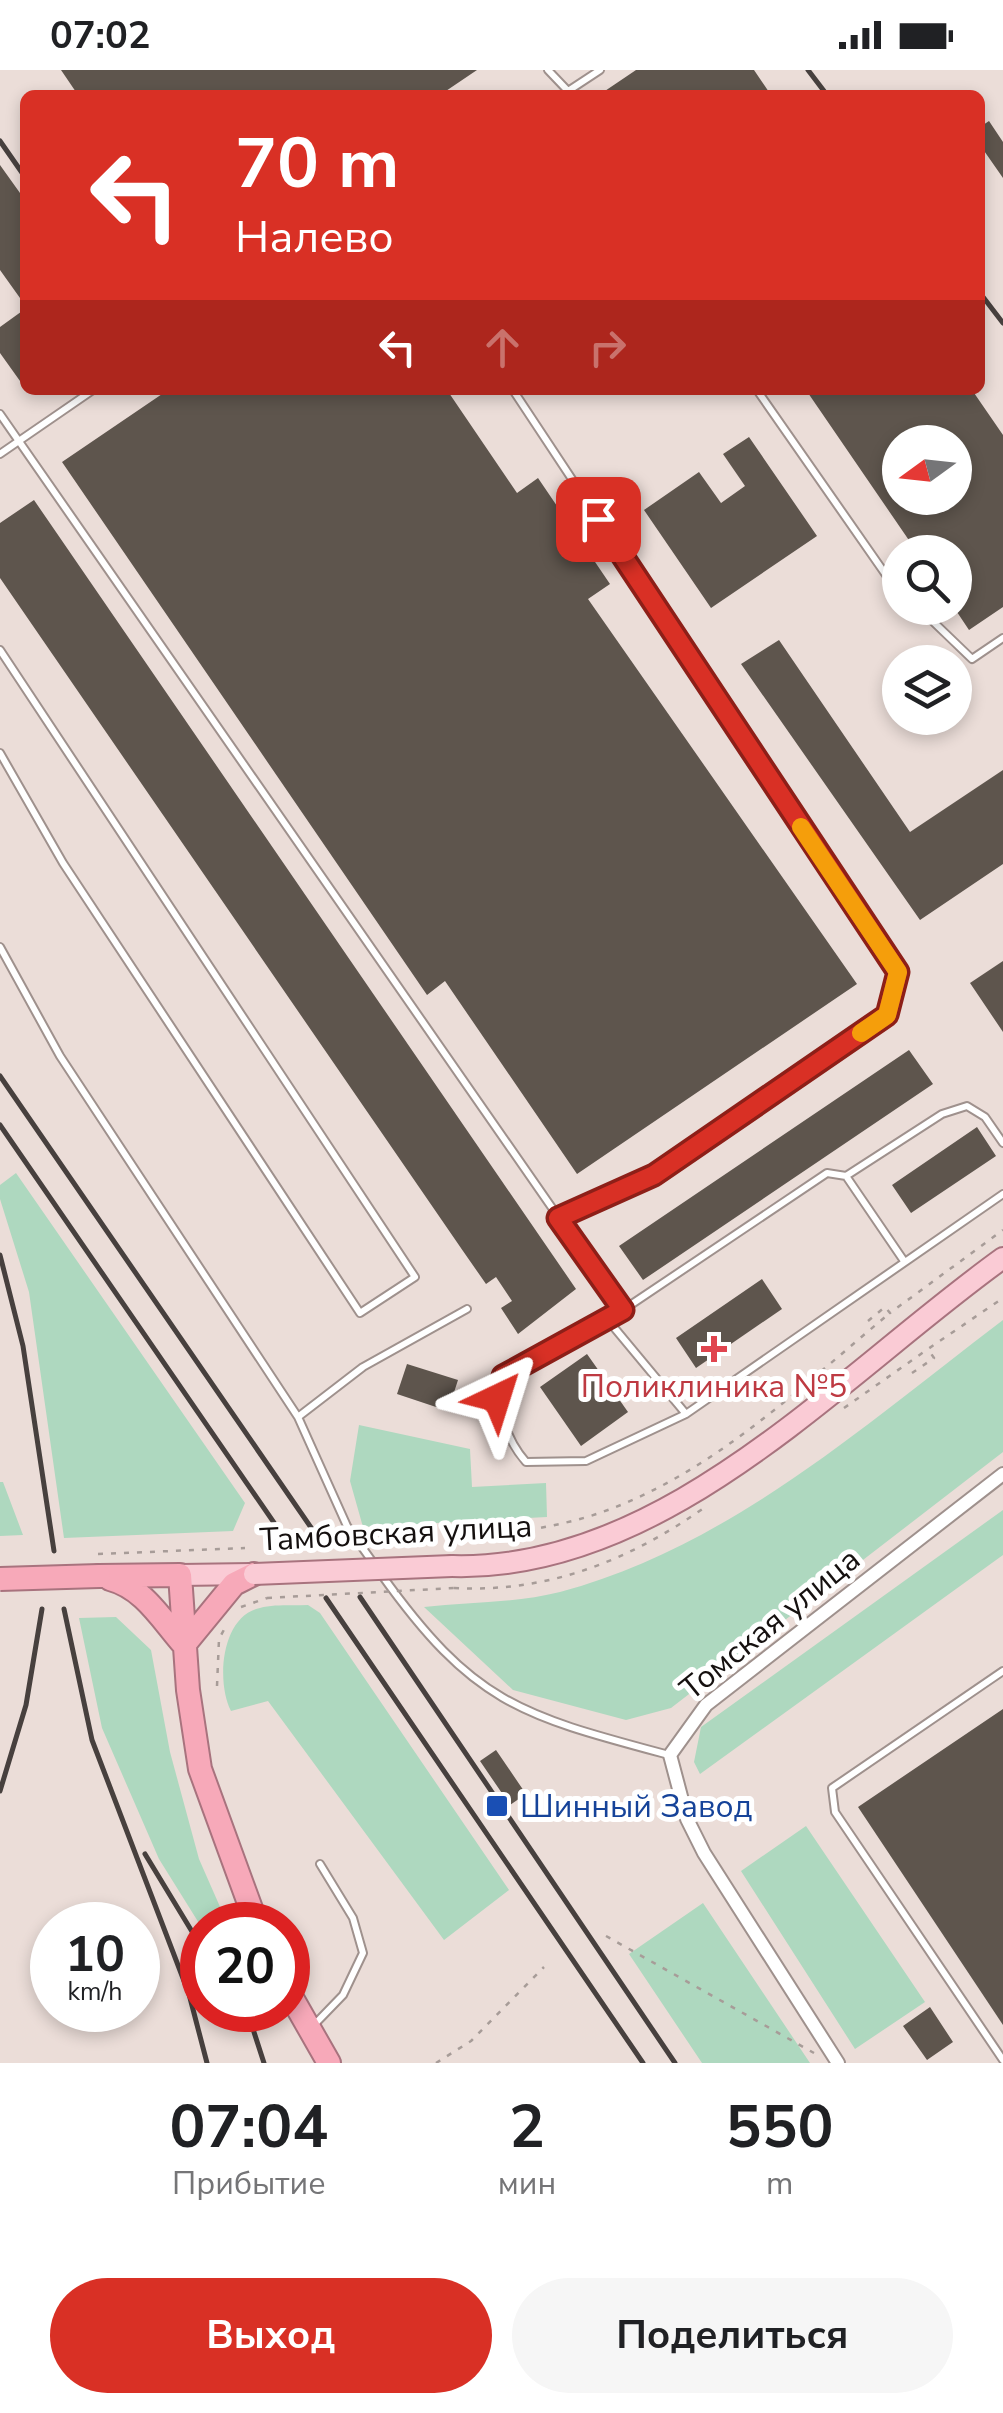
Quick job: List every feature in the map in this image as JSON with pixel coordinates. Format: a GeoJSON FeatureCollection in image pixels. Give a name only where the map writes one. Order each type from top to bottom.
{"type":"FeatureCollection","features":[{"type":"Feature","properties":{"kind":"highway","name":"Тамбовская улица"},"geometry":{"type":"LineString","coordinates":[[0,1578],[99,1565],[180,1575]]}},
{"type":"Feature","properties":{"kind":"highway"},"geometry":{"type":"LineString","coordinates":[[99,1565],[150,1603],[184,1645]]}},
{"type":"Feature","properties":{"kind":"highway"},"geometry":{"type":"LineString","coordinates":[[184,1645],[234,1584],[254,1574]]}},
{"type":"Feature","properties":{"kind":"highway"},"geometry":{"type":"LineString","coordinates":[[180,1575],[184,1645],[200,1769],[248,1902]]}},
{"type":"Feature","properties":{"kind":"highway"},"geometry":{"type":"LineString","coordinates":[[309,2032],[329,2063]]}},
{"type":"Feature","properties":{"kind":"main road","name":"Тамбовская улица"},"geometry":{"type":"LineString","coordinates":[[180,1575],[533,1562],[595,1542],[648,1518],[785,1427],[1003,1258]]}},
{"type":"Feature","properties":{"kind":"street","name":"Томская улица"},"geometry":{"type":"LineString","coordinates":[[670,1755],[706,1705],[1003,1474]]}},
{"type":"Feature","properties":{"kind":"street"},"geometry":{"type":"LineString","coordinates":[[670,1755],[687,1818],[704,1853],[838,2063]]}},
{"type":"Feature","properties":{"kind":"lane"},"geometry":{"type":"LineString","coordinates":[[570,90],[600,70]]}},
{"type":"Feature","properties":{"kind":"lane"},"geometry":{"type":"LineString","coordinates":[[0,454],[86,395]]}},
{"type":"Feature","properties":{"kind":"lane"},"geometry":{"type":"LineString","coordinates":[[516,395],[898,972],[887,1015],[654,1175],[558,1218]]}},
{"type":"Feature","properties":{"kind":"lane"},"geometry":{"type":"LineString","coordinates":[[760,395],[882,569]]}},
{"type":"Feature","properties":{"kind":"lane"},"geometry":{"type":"LineString","coordinates":[[0,414],[623,1310]]}},
{"type":"Feature","properties":{"kind":"lane"},"geometry":{"type":"LineString","coordinates":[[937,625],[972,659],[1003,638]]}},
{"type":"Feature","properties":{"kind":"lane"},"geometry":{"type":"LineString","coordinates":[[0,650],[416,1277],[360,1313],[63,862],[0,754]]}},
{"type":"Feature","properties":{"kind":"lane"},"geometry":{"type":"LineString","coordinates":[[0,947],[60,1056],[298,1417],[347,1526],[413,1618],[452,1663],[506,1703],[549,1723],[670,1755]]}},
{"type":"Feature","properties":{"kind":"lane"},"geometry":{"type":"LineString","coordinates":[[1003,1143],[985,1117],[966,1106],[942,1114],[846,1176],[828,1173],[623,1310],[503,1376],[497,1398],[514,1448],[526,1462],[586,1461],[686,1414],[1003,1194]]}},
{"type":"Feature","properties":{"kind":"lane"},"geometry":{"type":"LineString","coordinates":[[846,1176],[904,1261]]}},
{"type":"Feature","properties":{"kind":"lane"},"geometry":{"type":"LineString","coordinates":[[298,1417],[363,1367],[467,1310]]}},
{"type":"Feature","properties":{"kind":"lane"},"geometry":{"type":"LineString","coordinates":[[607,1319],[686,1414]]}},
{"type":"Feature","properties":{"kind":"lane"},"geometry":{"type":"LineString","coordinates":[[1003,1671],[832,1788],[835,1812],[1003,2060]]}},
{"type":"Feature","properties":{"kind":"lane"},"geometry":{"type":"LineString","coordinates":[[310,2028],[344,1995],[363,1953],[353,1918],[320,1864]]}},
{"type":"Feature","properties":{"kind":"path"},"geometry":{"type":"LineString","coordinates":[[451,1541],[587,1517],[644,1495],[719,1453],[890,1313],[1003,1230]]}},
{"type":"Feature","properties":{"kind":"path"},"geometry":{"type":"LineString","coordinates":[[912,1373],[934,1358],[928,1349],[1003,1298]]}},
{"type":"Feature","properties":{"kind":"path"},"geometry":{"type":"LineString","coordinates":[[868,1321],[886,1307],[890,1313]]}},
{"type":"Feature","properties":{"kind":"path"},"geometry":{"type":"LineString","coordinates":[[99,1565],[245,1548]]}},
{"type":"Feature","properties":{"kind":"path"},"geometry":{"type":"LineString","coordinates":[[218,1686],[219,1640],[234,1611],[267,1598],[454,1588]]}},
{"type":"Feature","properties":{"kind":"path"},"geometry":{"type":"LineString","coordinates":[[606,1936],[814,2053]]}},
{"type":"Feature","properties":{"kind":"path"},"geometry":{"type":"LineString","coordinates":[[436,2063],[471,2041],[544,1967]]}},
{"type":"Feature","properties":{"kind":"green space"},"geometry":{"type":"Polygon","coordinates":[[[16,1173],[245,1503],[233,1531],[64,1538],[29,1292],[0,1199],[0,1185],[16,1173]]]}},
{"type":"Feature","properties":{"kind":"green space"},"geometry":{"type":"Polygon","coordinates":[[[1003,1320],[1003,1452],[671,1708],[626,1720],[513,1690],[424,1607],[544,1596],[622,1572],[681,1545],[794,1478],[1003,1320]]]}},
{"type":"Feature","properties":{"kind":"green space"},"geometry":{"type":"Polygon","coordinates":[[[359,1425],[470,1449],[472,1487],[546,1483],[547,1517],[363,1527],[350,1481],[359,1425]]]}},
{"type":"Feature","properties":{"kind":"green space"},"geometry":{"type":"Polygon","coordinates":[[[3,1482],[23,1535],[0,1536],[3,1482]]]}},
{"type":"Feature","properties":{"kind":"green space"},"geometry":{"type":"Polygon","coordinates":[[[1003,1510],[1003,1555],[700,1774],[694,1762],[701,1727],[1003,1510]]]}},
{"type":"Feature","properties":{"kind":"green space"},"geometry":{"type":"Polygon","coordinates":[[[308,1605],[320,1613],[509,1890],[444,1940],[268,1701],[231,1711],[226,1699],[225,1652],[237,1623],[260,1608],[308,1605]]]}},
{"type":"Feature","properties":{"kind":"green space"},"geometry":{"type":"Polygon","coordinates":[[[116,1617],[151,1650],[170,1752],[199,1859],[218,1902],[186,1902],[159,1859],[102,1728],[79,1618],[116,1617]]]}},
{"type":"Feature","properties":{"kind":"green space"},"geometry":{"type":"Polygon","coordinates":[[[806,1826],[925,2002],[855,2049],[741,1871],[806,1826]]]}},
{"type":"Feature","properties":{"kind":"green space"},"geometry":{"type":"Polygon","coordinates":[[[703,1903],[810,2063],[702,2063],[629,1954],[703,1903]]]}},
{"type":"Feature","properties":{"kind":"building"},"geometry":{"type":"Polygon","coordinates":[[[61,70],[477,70],[447,90],[75,90],[61,70]]]}},
{"type":"Feature","properties":{"kind":"building"},"geometry":{"type":"Polygon","coordinates":[[[636,70],[754,70],[768,90],[606,90],[636,70]]]}},
{"type":"Feature","properties":{"kind":"building"},"geometry":{"type":"Polygon","coordinates":[[[989,121],[1003,142],[1003,178],[985,152],[985,124],[989,121]]]}},
{"type":"Feature","properties":{"kind":"building"},"geometry":{"type":"Polygon","coordinates":[[[0,165],[20,193],[20,298],[0,270],[0,165]]]}},
{"type":"Feature","properties":{"kind":"building"},"geometry":{"type":"Polygon","coordinates":[[[20,313],[20,381],[0,353],[0,327],[20,313]]]}},
{"type":"Feature","properties":{"kind":"building"},"geometry":{"type":"Polygon","coordinates":[[[161,395],[450,395],[517,493],[538,478],[610,584],[588,599],[857,984],[577,1174],[445,981],[427,995],[62,462],[161,395]]]}},
{"type":"Feature","properties":{"kind":"building"},"geometry":{"type":"Polygon","coordinates":[[[809,395],[975,395],[1003,435],[1003,607],[969,630],[966,625],[972,625],[972,535],[905,535],[892,515],[972,515],[972,425],[882,425],[882,501],[809,395]]]}},
{"type":"Feature","properties":{"kind":"building"},"geometry":{"type":"Polygon","coordinates":[[[749,437],[817,536],[711,608],[644,510],[699,472],[721,503],[745,486],[723,454],[749,437]]]}},
{"type":"Feature","properties":{"kind":"building"},"geometry":{"type":"Polygon","coordinates":[[[34,500],[576,1289],[518,1334],[501,1308],[512,1301],[496,1277],[486,1284],[0,578],[0,523],[34,500]]]}},
{"type":"Feature","properties":{"kind":"building"},"geometry":{"type":"Polygon","coordinates":[[[779,640],[910,832],[1003,770],[1003,864],[920,920],[741,664],[779,640]]]}},
{"type":"Feature","properties":{"kind":"building"},"geometry":{"type":"Polygon","coordinates":[[[1003,961],[1003,1032],[970,983],[1003,961]]]}},
{"type":"Feature","properties":{"kind":"building"},"geometry":{"type":"Polygon","coordinates":[[[909,1050],[933,1084],[643,1280],[619,1246],[909,1050]]]}},
{"type":"Feature","properties":{"kind":"building"},"geometry":{"type":"Polygon","coordinates":[[[977,1127],[996,1156],[911,1213],[892,1185],[977,1127]]]}},
{"type":"Feature","properties":{"kind":"building"},"geometry":{"type":"Polygon","coordinates":[[[762,1279],[782,1309],[696,1368],[676,1338],[762,1279]]]}},
{"type":"Feature","properties":{"kind":"building"},"geometry":{"type":"Polygon","coordinates":[[[587,1354],[628,1412],[581,1446],[540,1387],[587,1354]]]}},
{"type":"Feature","properties":{"kind":"building"},"geometry":{"type":"Polygon","coordinates":[[[407,1364],[458,1380],[448,1411],[397,1394],[407,1364]]]}},
{"type":"Feature","properties":{"kind":"building"},"geometry":{"type":"Polygon","coordinates":[[[1003,1709],[1003,2025],[858,1807],[1003,1709]]]}},
{"type":"Feature","properties":{"kind":"building"},"geometry":{"type":"Polygon","coordinates":[[[496,1750],[526,1794],[510,1805],[480,1761],[496,1750]]]}},
{"type":"Feature","properties":{"kind":"building"},"geometry":{"type":"Polygon","coordinates":[[[930,2007],[953,2042],[927,2060],[903,2026],[930,2007]]]}},
{"type":"Feature","properties":{"kind":"railway"},"geometry":{"type":"LineString","coordinates":[[808,70],[823,90]]}},
{"type":"Feature","properties":{"kind":"railway"},"geometry":{"type":"LineString","coordinates":[[0,141],[20,170]]}},
{"type":"Feature","properties":{"kind":"railway"},"geometry":{"type":"LineString","coordinates":[[985,300],[1003,323]]}},
{"type":"Feature","properties":{"kind":"railway"},"geometry":{"type":"LineString","coordinates":[[0,1076],[321,1542]]}},
{"type":"Feature","properties":{"kind":"railway"},"geometry":{"type":"LineString","coordinates":[[0,1125],[288,1543]]}},
{"type":"Feature","properties":{"kind":"railway"},"geometry":{"type":"LineString","coordinates":[[0,1255],[23,1346],[54,1551]]}},
{"type":"Feature","properties":{"kind":"railway"},"geometry":{"type":"LineString","coordinates":[[360,1597],[675,2063]]}},
{"type":"Feature","properties":{"kind":"railway"},"geometry":{"type":"LineString","coordinates":[[326,1598],[643,2063]]}},
{"type":"Feature","properties":{"kind":"railway"},"geometry":{"type":"LineString","coordinates":[[0,1791],[26,1705],[42,1609]]}},
{"type":"Feature","properties":{"kind":"railway"},"geometry":{"type":"LineString","coordinates":[[64,1609],[92,1740],[189,1994],[207,2063]]}},
{"type":"Feature","properties":{"kind":"railway"},"geometry":{"type":"LineString","coordinates":[[145,1854],[180,1912]]}},
{"type":"Feature","properties":{"kind":"railway"},"geometry":{"type":"LineString","coordinates":[[254,2032],[264,2063]]}},
{"type":"Feature","properties":{"kind":"slow traffic"},"geometry":{"type":"LineString","coordinates":[[801,827],[898,972],[887,1015],[861,1033]]}},
{"type":"Feature","properties":{"kind":"place","name":"Поликлиника №5"},"geometry":{"type":"Point","coordinates":[714,1349]}},
{"type":"Feature","properties":{"kind":"place","name":"Шинный Завод"},"geometry":{"type":"Point","coordinates":[497,1806]}},
{"type":"Feature","properties":{"kind":"route"},"geometry":{"type":"LineString","coordinates":[[497,1398],[503,1376],[623,1310],[558,1218],[654,1175],[887,1015],[898,972],[598,519]]}}]}
